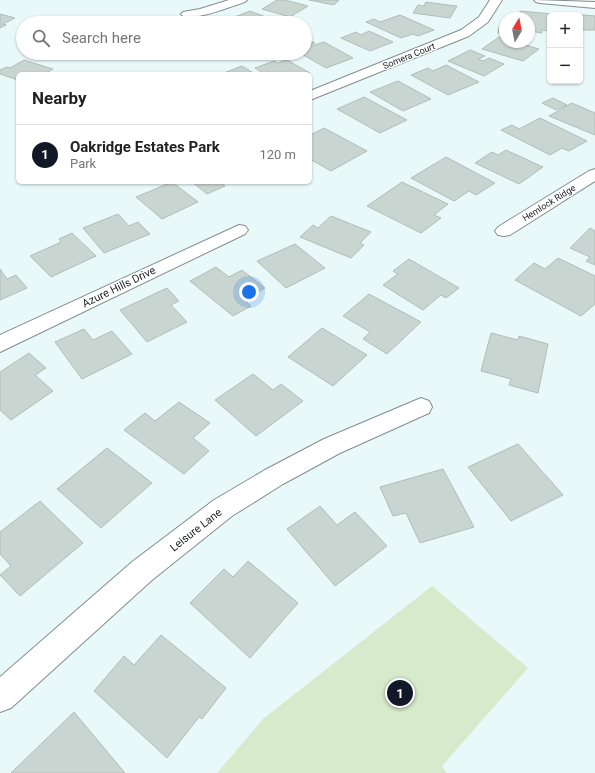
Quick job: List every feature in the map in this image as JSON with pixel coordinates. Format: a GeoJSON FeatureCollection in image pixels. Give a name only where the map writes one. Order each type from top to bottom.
{"type":"FeatureCollection","features":[{"type":"Feature","properties":{"kind":"street"},"geometry":{"type":"LineString","coordinates":[[187,14],[202,12],[241,0]]}},
{"type":"Feature","properties":{"kind":"street","name":"Somera Court"},"geometry":{"type":"LineString","coordinates":[[312,95],[465,33],[480,25],[490,12],[496,0]]}},
{"type":"Feature","properties":{"kind":"street"},"geometry":{"type":"LineString","coordinates":[[540,0],[595,5]]}},
{"type":"Feature","properties":{"kind":"street","name":"Hemlock Ridge"},"geometry":{"type":"LineString","coordinates":[[504,231],[595,174]]}},
{"type":"Feature","properties":{"kind":"street","name":"Azure Hills Drive"},"geometry":{"type":"LineString","coordinates":[[0,344],[239,230]]}},
{"type":"Feature","properties":{"kind":"street","name":"Leisure Lane"},"geometry":{"type":"LineString","coordinates":[[0,697],[142,571],[223,508],[274,476],[332,446],[421,407]]}},
{"type":"Feature","properties":{"kind":"green space"},"geometry":{"type":"Polygon","coordinates":[[[432,586],[528,668],[442,766],[447,773],[217,773],[263,719],[432,586]]]}},
{"type":"Feature","properties":{"kind":"building"},"geometry":{"type":"Polygon","coordinates":[[[277,0],[285,0],[308,6],[292,16],[262,9],[277,0]]]}},
{"type":"Feature","properties":{"kind":"building"},"geometry":{"type":"Polygon","coordinates":[[[309,0],[339,0],[334,5],[309,0]]]}},
{"type":"Feature","properties":{"kind":"building"},"geometry":{"type":"Polygon","coordinates":[[[426,2],[457,6],[450,18],[413,13],[418,5],[424,6],[426,2]]]}},
{"type":"Feature","properties":{"kind":"building"},"geometry":{"type":"Polygon","coordinates":[[[250,11],[263,16],[237,16],[250,11]]]}},
{"type":"Feature","properties":{"kind":"building"},"geometry":{"type":"Polygon","coordinates":[[[535,12],[547,13],[547,31],[542,30],[542,33],[535,32],[535,12]]]}},
{"type":"Feature","properties":{"kind":"building"},"geometry":{"type":"Polygon","coordinates":[[[0,14],[15,18],[3,24],[6,25],[0,28],[0,14]]]}},
{"type":"Feature","properties":{"kind":"building"},"geometry":{"type":"Polygon","coordinates":[[[400,15],[434,30],[418,36],[413,34],[401,38],[366,22],[374,19],[380,22],[400,15]]]}},
{"type":"Feature","properties":{"kind":"building"},"geometry":{"type":"Polygon","coordinates":[[[583,15],[595,16],[595,30],[583,30],[583,15]]]}},
{"type":"Feature","properties":{"kind":"building"},"geometry":{"type":"Polygon","coordinates":[[[369,31],[393,42],[370,51],[341,38],[356,32],[361,35],[369,31]]]}},
{"type":"Feature","properties":{"kind":"building"},"geometry":{"type":"Polygon","coordinates":[[[499,37],[499,48],[539,49],[523,61],[482,49],[499,37]]]}},
{"type":"Feature","properties":{"kind":"building"},"geometry":{"type":"Polygon","coordinates":[[[324,42],[353,58],[326,68],[312,60],[312,46],[324,42]]]}},
{"type":"Feature","properties":{"kind":"building"},"geometry":{"type":"Polygon","coordinates":[[[470,50],[485,56],[478,59],[483,61],[489,58],[504,64],[484,76],[448,61],[470,50]]]}},
{"type":"Feature","properties":{"kind":"building"},"geometry":{"type":"Polygon","coordinates":[[[24,60],[53,69],[48,72],[16,72],[16,79],[0,74],[0,70],[7,67],[10,68],[24,60]]]}},
{"type":"Feature","properties":{"kind":"building"},"geometry":{"type":"Polygon","coordinates":[[[287,60],[308,72],[262,72],[255,68],[274,61],[277,63],[287,60]]]}},
{"type":"Feature","properties":{"kind":"building"},"geometry":{"type":"Polygon","coordinates":[[[446,65],[479,82],[448,95],[411,75],[428,68],[433,71],[446,65]]]}},
{"type":"Feature","properties":{"kind":"building"},"geometry":{"type":"Polygon","coordinates":[[[242,66],[252,72],[226,72],[242,66]]]}},
{"type":"Feature","properties":{"kind":"building"},"geometry":{"type":"Polygon","coordinates":[[[398,81],[431,99],[403,111],[370,92],[398,81]]]}},
{"type":"Feature","properties":{"kind":"building"},"geometry":{"type":"Polygon","coordinates":[[[364,97],[407,120],[380,133],[337,109],[364,97]]]}},
{"type":"Feature","properties":{"kind":"building"},"geometry":{"type":"Polygon","coordinates":[[[553,98],[567,105],[556,110],[542,103],[553,98]]]}},
{"type":"Feature","properties":{"kind":"building"},"geometry":{"type":"Polygon","coordinates":[[[572,103],[595,113],[595,135],[549,116],[572,103]]]}},
{"type":"Feature","properties":{"kind":"building"},"geometry":{"type":"Polygon","coordinates":[[[540,118],[587,141],[569,151],[562,148],[550,155],[501,130],[512,125],[519,129],[540,118]]]}},
{"type":"Feature","properties":{"kind":"building"},"geometry":{"type":"Polygon","coordinates":[[[324,128],[367,151],[331,171],[312,160],[312,134],[324,128]]]}},
{"type":"Feature","properties":{"kind":"building"},"geometry":{"type":"Polygon","coordinates":[[[506,150],[543,167],[519,184],[475,163],[492,152],[498,155],[506,150]]]}},
{"type":"Feature","properties":{"kind":"building"},"geometry":{"type":"Polygon","coordinates":[[[446,157],[495,183],[476,195],[469,191],[454,201],[411,178],[446,157]]]}},
{"type":"Feature","properties":{"kind":"building"},"geometry":{"type":"Polygon","coordinates":[[[402,182],[448,204],[434,215],[441,218],[421,233],[367,206],[402,182]]]}},
{"type":"Feature","properties":{"kind":"building"},"geometry":{"type":"Polygon","coordinates":[[[167,184],[175,184],[198,202],[162,219],[136,197],[167,184]]]}},
{"type":"Feature","properties":{"kind":"building"},"geometry":{"type":"Polygon","coordinates":[[[194,184],[222,184],[225,186],[207,194],[194,184]]]}},
{"type":"Feature","properties":{"kind":"building"},"geometry":{"type":"Polygon","coordinates":[[[118,214],[129,226],[138,222],[150,234],[104,253],[83,228],[118,214]]]}},
{"type":"Feature","properties":{"kind":"building"},"geometry":{"type":"Polygon","coordinates":[[[331,216],[371,232],[360,243],[364,245],[351,258],[300,237],[313,225],[318,228],[331,216]]]}},
{"type":"Feature","properties":{"kind":"building"},"geometry":{"type":"Polygon","coordinates":[[[590,228],[595,231],[595,265],[586,261],[590,257],[570,248],[590,228]]]}},
{"type":"Feature","properties":{"kind":"building"},"geometry":{"type":"Polygon","coordinates":[[[72,233],[96,256],[51,277],[30,256],[61,242],[59,239],[72,233]]]}},
{"type":"Feature","properties":{"kind":"building"},"geometry":{"type":"Polygon","coordinates":[[[295,244],[325,268],[286,288],[257,261],[295,244]]]}},
{"type":"Feature","properties":{"kind":"building"},"geometry":{"type":"Polygon","coordinates":[[[558,258],[595,276],[595,304],[581,316],[515,280],[534,263],[545,269],[558,258]]]}},
{"type":"Feature","properties":{"kind":"building"},"geometry":{"type":"Polygon","coordinates":[[[409,259],[459,288],[446,298],[441,295],[423,310],[383,285],[398,274],[393,271],[409,259]]]}},
{"type":"Feature","properties":{"kind":"building"},"geometry":{"type":"Polygon","coordinates":[[[216,267],[229,277],[242,270],[265,288],[244,300],[251,306],[233,316],[190,281],[216,267]]]}},
{"type":"Feature","properties":{"kind":"building"},"geometry":{"type":"Polygon","coordinates":[[[0,269],[7,279],[16,275],[27,288],[0,300],[0,269]]]}},
{"type":"Feature","properties":{"kind":"building"},"geometry":{"type":"Polygon","coordinates":[[[167,288],[179,301],[171,305],[187,322],[147,342],[120,310],[167,288]]]}},
{"type":"Feature","properties":{"kind":"building"},"geometry":{"type":"Polygon","coordinates":[[[369,294],[421,322],[387,354],[363,339],[370,332],[343,316],[369,294]]]}},
{"type":"Feature","properties":{"kind":"building"},"geometry":{"type":"Polygon","coordinates":[[[322,328],[367,355],[333,386],[288,357],[322,328]]]}},
{"type":"Feature","properties":{"kind":"building"},"geometry":{"type":"Polygon","coordinates":[[[84,329],[93,340],[112,331],[132,354],[82,379],[55,342],[84,329]]]}},
{"type":"Feature","properties":{"kind":"building"},"geometry":{"type":"Polygon","coordinates":[[[491,333],[518,340],[519,336],[548,344],[538,393],[509,385],[511,379],[481,371],[491,333]]]}},
{"type":"Feature","properties":{"kind":"building"},"geometry":{"type":"Polygon","coordinates":[[[29,353],[46,368],[35,375],[53,391],[11,420],[0,410],[0,372],[29,353]]]}},
{"type":"Feature","properties":{"kind":"building"},"geometry":{"type":"Polygon","coordinates":[[[253,374],[273,390],[281,384],[303,401],[256,436],[215,400],[253,374]]]}},
{"type":"Feature","properties":{"kind":"building"},"geometry":{"type":"Polygon","coordinates":[[[179,402],[210,423],[193,438],[209,451],[184,474],[124,430],[145,413],[155,421],[179,402]]]}},
{"type":"Feature","properties":{"kind":"building"},"geometry":{"type":"Polygon","coordinates":[[[518,444],[563,495],[511,521],[468,467],[518,444]]]}},
{"type":"Feature","properties":{"kind":"building"},"geometry":{"type":"Polygon","coordinates":[[[107,448],[152,483],[101,528],[57,489],[107,448]]]}},
{"type":"Feature","properties":{"kind":"building"},"geometry":{"type":"Polygon","coordinates":[[[443,469],[474,527],[420,543],[406,513],[393,516],[380,487],[443,469]]]}},
{"type":"Feature","properties":{"kind":"building"},"geometry":{"type":"Polygon","coordinates":[[[40,501],[83,543],[20,596],[0,575],[11,566],[0,554],[0,532],[40,501]]]}},
{"type":"Feature","properties":{"kind":"building"},"geometry":{"type":"Polygon","coordinates":[[[320,506],[337,525],[355,512],[387,546],[335,586],[287,529],[320,506]]]}},
{"type":"Feature","properties":{"kind":"building"},"geometry":{"type":"Polygon","coordinates":[[[248,561],[298,603],[250,658],[190,603],[224,569],[233,577],[248,561]]]}},
{"type":"Feature","properties":{"kind":"building"},"geometry":{"type":"Polygon","coordinates":[[[161,635],[226,688],[202,719],[199,717],[167,758],[94,691],[124,656],[134,665],[161,635]]]}},
{"type":"Feature","properties":{"kind":"building"},"geometry":{"type":"Polygon","coordinates":[[[74,712],[125,773],[11,773],[74,712]]]}},
{"type":"Feature","properties":{"kind":"place","name":"Oakridge Estates Park"},"geometry":{"type":"Point","coordinates":[400,693]}}]}
